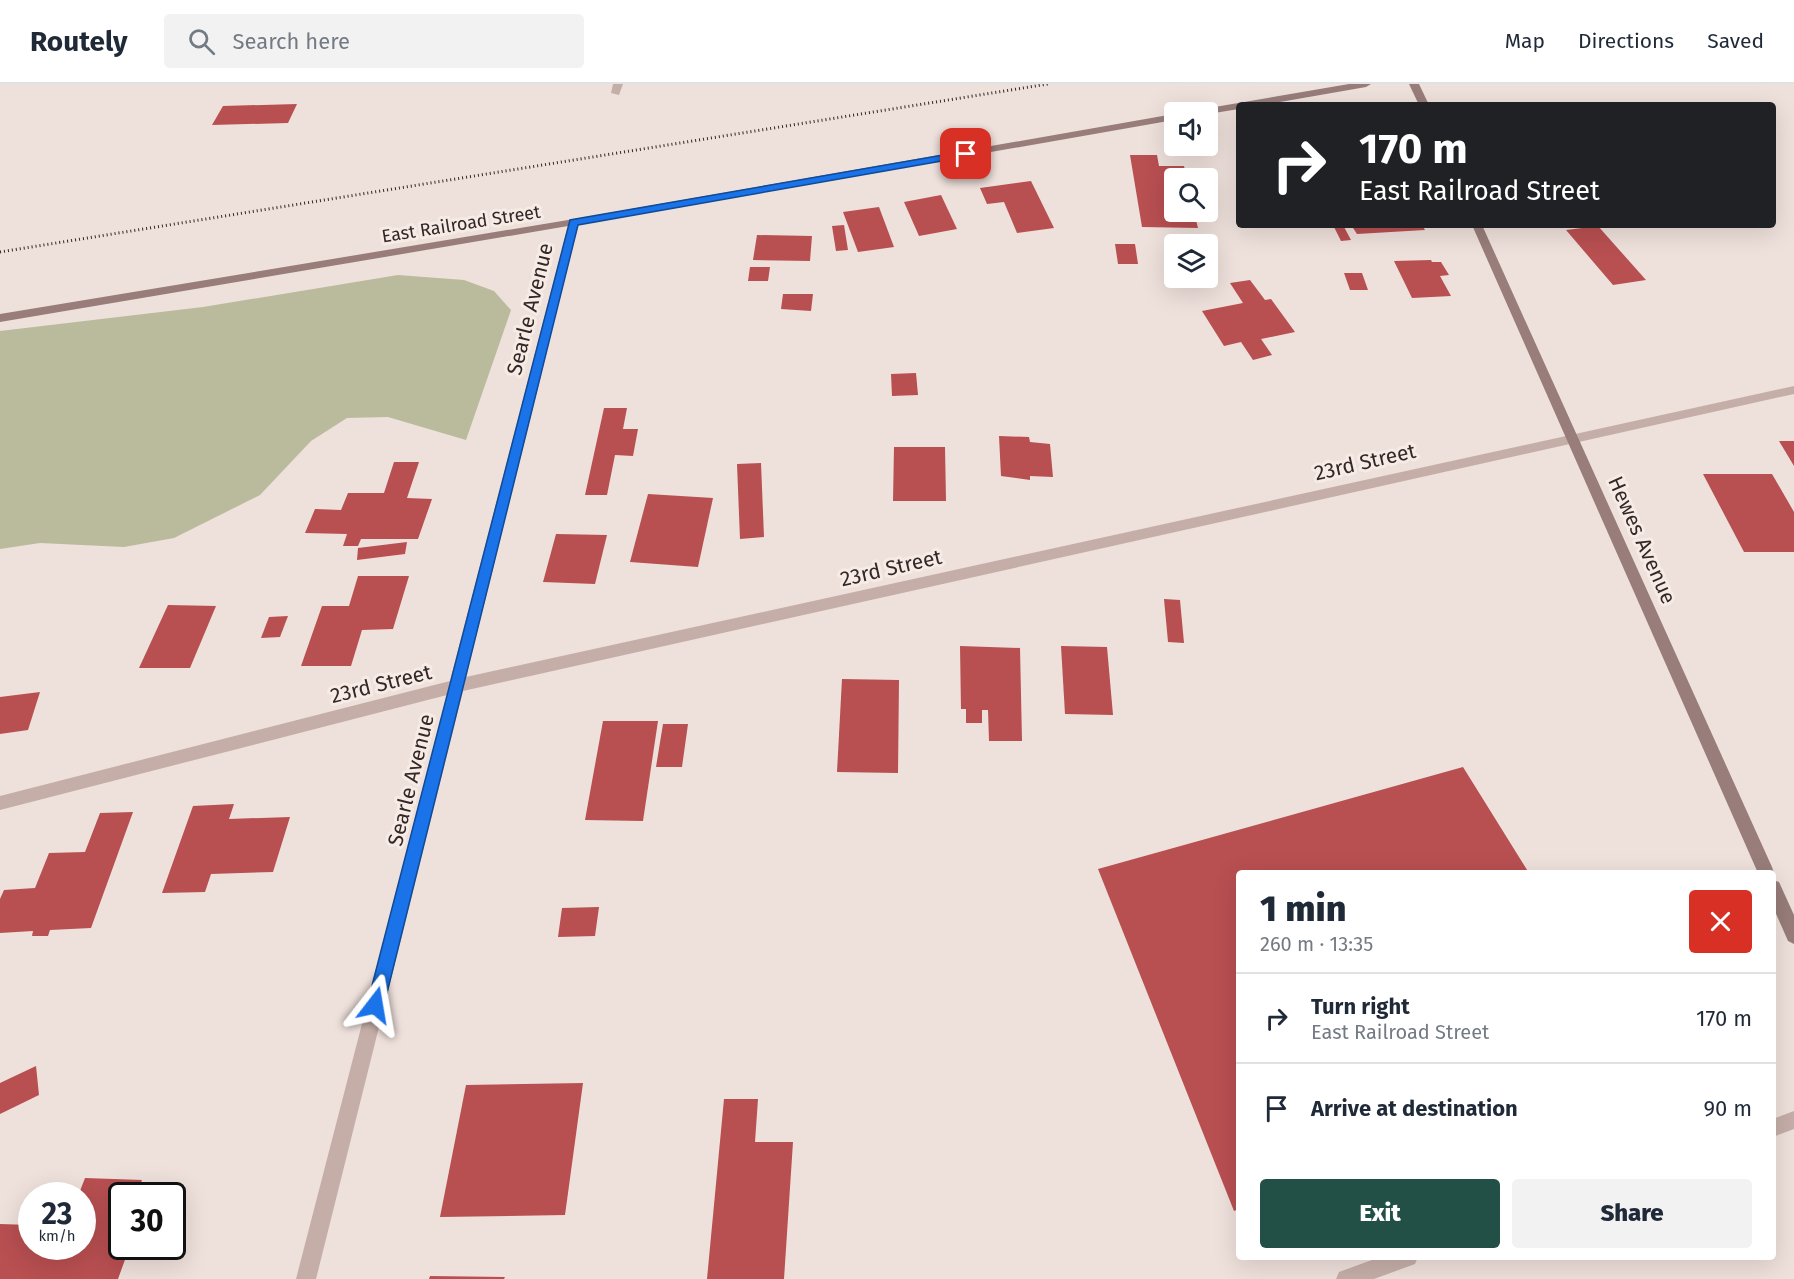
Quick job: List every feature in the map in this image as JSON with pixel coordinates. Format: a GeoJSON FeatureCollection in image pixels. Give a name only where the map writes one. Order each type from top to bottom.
{"type":"FeatureCollection","features":[{"type":"Feature","properties":{"kind":"street"},"geometry":{"type":"LineString","coordinates":[[1263,102],[1366,84]]}},
{"type":"Feature","properties":{"kind":"street"},"geometry":{"type":"LineString","coordinates":[[1414,84],[1423,102]]}},
{"type":"Feature","properties":{"kind":"street"},"geometry":{"type":"LineString","coordinates":[[1218,110],[1236,106]]}},
{"type":"Feature","properties":{"kind":"street","name":"East Railroad Street"},"geometry":{"type":"LineString","coordinates":[[0,318],[574,222],[1164,119]]}},
{"type":"Feature","properties":{"kind":"street","name":"Searle Avenue"},"geometry":{"type":"LineString","coordinates":[[306,1279],[574,222]]}},
{"type":"Feature","properties":{"kind":"street","name":"Hewes Avenue"},"geometry":{"type":"LineString","coordinates":[[1478,228],[1765,870]]}},
{"type":"Feature","properties":{"kind":"street","name":"23rd Street"},"geometry":{"type":"LineString","coordinates":[[0,803],[456,686],[1794,390]]}},
{"type":"Feature","properties":{"kind":"street"},"geometry":{"type":"LineString","coordinates":[[1776,895],[1794,935]]}},
{"type":"Feature","properties":{"kind":"street"},"geometry":{"type":"LineString","coordinates":[[1776,1127],[1794,1120]]}},
{"type":"Feature","properties":{"kind":"street"},"geometry":{"type":"LineString","coordinates":[[1346,1279],[1400,1260]]}},
{"type":"Feature","properties":{"kind":"green space"},"geometry":{"type":"Polygon","coordinates":[[[398,275],[464,280],[494,291],[511,310],[466,440],[388,417],[347,418],[311,441],[260,495],[174,538],[124,547],[40,543],[0,549],[0,331],[203,307],[398,275]]]}},
{"type":"Feature","properties":{"kind":"building"},"geometry":{"type":"Polygon","coordinates":[[[297,104],[288,123],[212,125],[223,106],[297,104]]]}},
{"type":"Feature","properties":{"kind":"building"},"geometry":{"type":"Polygon","coordinates":[[[1130,155],[1157,155],[1159,166],[1184,166],[1184,168],[1164,168],[1164,222],[1196,222],[1198,228],[1142,227],[1130,155]]]}},
{"type":"Feature","properties":{"kind":"building"},"geometry":{"type":"Polygon","coordinates":[[[1031,181],[1054,228],[1017,233],[1004,202],[987,204],[980,188],[1031,181]]]}},
{"type":"Feature","properties":{"kind":"building"},"geometry":{"type":"Polygon","coordinates":[[[941,195],[957,229],[919,236],[904,202],[941,195]]]}},
{"type":"Feature","properties":{"kind":"building"},"geometry":{"type":"Polygon","coordinates":[[[879,207],[894,247],[858,252],[843,212],[879,207]]]}},
{"type":"Feature","properties":{"kind":"building"},"geometry":{"type":"Polygon","coordinates":[[[844,225],[848,250],[836,251],[832,226],[844,225]]]}},
{"type":"Feature","properties":{"kind":"building"},"geometry":{"type":"Polygon","coordinates":[[[1334,228],[1345,228],[1351,240],[1341,241],[1334,228]]]}},
{"type":"Feature","properties":{"kind":"building"},"geometry":{"type":"Polygon","coordinates":[[[1353,228],[1424,228],[1425,230],[1357,234],[1353,228]]]}},
{"type":"Feature","properties":{"kind":"building"},"geometry":{"type":"Polygon","coordinates":[[[1600,228],[1646,280],[1613,285],[1566,230],[1600,228]]]}},
{"type":"Feature","properties":{"kind":"building"},"geometry":{"type":"Polygon","coordinates":[[[757,235],[812,236],[810,261],[753,260],[757,235]]]}},
{"type":"Feature","properties":{"kind":"building"},"geometry":{"type":"Polygon","coordinates":[[[1115,244],[1135,244],[1138,264],[1118,264],[1115,244]]]}},
{"type":"Feature","properties":{"kind":"building"},"geometry":{"type":"Polygon","coordinates":[[[1394,261],[1441,262],[1449,275],[1440,276],[1451,296],[1412,298],[1394,261]]]}},
{"type":"Feature","properties":{"kind":"building"},"geometry":{"type":"Polygon","coordinates":[[[750,267],[770,267],[768,281],[748,281],[750,267]]]}},
{"type":"Feature","properties":{"kind":"building"},"geometry":{"type":"Polygon","coordinates":[[[1344,273],[1362,273],[1368,290],[1350,290],[1344,273]]]}},
{"type":"Feature","properties":{"kind":"building"},"geometry":{"type":"Polygon","coordinates":[[[1250,280],[1265,300],[1271,299],[1295,332],[1261,339],[1272,355],[1253,360],[1241,342],[1224,346],[1202,311],[1243,303],[1230,283],[1250,280]]]}},
{"type":"Feature","properties":{"kind":"building"},"geometry":{"type":"Polygon","coordinates":[[[783,294],[813,294],[811,311],[781,309],[783,294]]]}},
{"type":"Feature","properties":{"kind":"building"},"geometry":{"type":"Polygon","coordinates":[[[916,373],[918,395],[892,396],[891,374],[916,373]]]}},
{"type":"Feature","properties":{"kind":"building"},"geometry":{"type":"Polygon","coordinates":[[[604,408],[627,408],[623,429],[638,429],[633,456],[615,455],[607,495],[585,495],[604,408]]]}},
{"type":"Feature","properties":{"kind":"building"},"geometry":{"type":"Polygon","coordinates":[[[999,436],[1029,437],[1030,442],[1050,444],[1053,477],[1030,476],[1030,480],[1001,476],[999,436]]]}},
{"type":"Feature","properties":{"kind":"building"},"geometry":{"type":"Polygon","coordinates":[[[1779,441],[1794,441],[1794,466],[1779,441]]]}},
{"type":"Feature","properties":{"kind":"building"},"geometry":{"type":"Polygon","coordinates":[[[894,447],[945,447],[946,501],[893,501],[894,447]]]}},
{"type":"Feature","properties":{"kind":"building"},"geometry":{"type":"Polygon","coordinates":[[[394,462],[419,462],[407,498],[432,499],[418,539],[361,539],[358,546],[343,546],[347,534],[305,533],[315,509],[341,510],[348,493],[384,493],[394,462]]]}},
{"type":"Feature","properties":{"kind":"building"},"geometry":{"type":"Polygon","coordinates":[[[761,463],[764,537],[740,539],[737,464],[761,463]]]}},
{"type":"Feature","properties":{"kind":"building"},"geometry":{"type":"Polygon","coordinates":[[[1703,474],[1772,474],[1794,512],[1794,552],[1744,552],[1703,474]]]}},
{"type":"Feature","properties":{"kind":"building"},"geometry":{"type":"Polygon","coordinates":[[[648,494],[713,498],[698,567],[630,562],[648,494]]]}},
{"type":"Feature","properties":{"kind":"building"},"geometry":{"type":"Polygon","coordinates":[[[556,534],[607,535],[595,584],[543,582],[556,534]]]}},
{"type":"Feature","properties":{"kind":"building"},"geometry":{"type":"Polygon","coordinates":[[[407,542],[405,554],[357,560],[358,548],[407,542]]]}},
{"type":"Feature","properties":{"kind":"building"},"geometry":{"type":"Polygon","coordinates":[[[358,576],[409,576],[393,629],[362,630],[351,666],[301,666],[322,606],[349,606],[358,576]]]}},
{"type":"Feature","properties":{"kind":"building"},"geometry":{"type":"Polygon","coordinates":[[[1164,599],[1180,600],[1184,643],[1168,642],[1164,599]]]}},
{"type":"Feature","properties":{"kind":"building"},"geometry":{"type":"Polygon","coordinates":[[[168,605],[216,606],[190,668],[139,668],[168,605]]]}},
{"type":"Feature","properties":{"kind":"building"},"geometry":{"type":"Polygon","coordinates":[[[288,616],[280,637],[261,638],[269,617],[288,616]]]}},
{"type":"Feature","properties":{"kind":"building"},"geometry":{"type":"Polygon","coordinates":[[[960,646],[1020,648],[1022,741],[989,741],[988,710],[982,710],[982,723],[966,723],[966,709],[961,709],[960,646]]]}},
{"type":"Feature","properties":{"kind":"building"},"geometry":{"type":"Polygon","coordinates":[[[1061,646],[1107,647],[1113,715],[1065,714],[1061,646]]]}},
{"type":"Feature","properties":{"kind":"building"},"geometry":{"type":"Polygon","coordinates":[[[842,679],[899,680],[898,773],[837,772],[842,679]]]}},
{"type":"Feature","properties":{"kind":"building"},"geometry":{"type":"Polygon","coordinates":[[[40,692],[28,730],[0,734],[0,697],[40,692]]]}},
{"type":"Feature","properties":{"kind":"building"},"geometry":{"type":"Polygon","coordinates":[[[603,721],[658,721],[643,821],[585,820],[603,721]]]}},
{"type":"Feature","properties":{"kind":"building"},"geometry":{"type":"Polygon","coordinates":[[[663,724],[688,724],[682,767],[656,767],[663,724]]]}},
{"type":"Feature","properties":{"kind":"building"},"geometry":{"type":"Polygon","coordinates":[[[1463,767],[1527,870],[1236,870],[1236,1210],[1234,1211],[1098,869],[1463,767]]]}},
{"type":"Feature","properties":{"kind":"building"},"geometry":{"type":"Polygon","coordinates":[[[234,804],[229,819],[290,817],[273,872],[211,874],[205,892],[162,893],[193,806],[234,804]]]}},
{"type":"Feature","properties":{"kind":"building"},"geometry":{"type":"Polygon","coordinates":[[[133,812],[91,928],[50,930],[48,936],[32,936],[33,931],[0,933],[0,899],[4,890],[35,888],[49,853],[85,852],[100,813],[133,812]]]}},
{"type":"Feature","properties":{"kind":"building"},"geometry":{"type":"Polygon","coordinates":[[[599,907],[595,936],[558,937],[562,908],[599,907]]]}},
{"type":"Feature","properties":{"kind":"building"},"geometry":{"type":"Polygon","coordinates":[[[36,1066],[39,1095],[0,1114],[0,1083],[36,1066]]]}},
{"type":"Feature","properties":{"kind":"building"},"geometry":{"type":"Polygon","coordinates":[[[583,1083],[565,1215],[440,1217],[466,1085],[583,1083]]]}},
{"type":"Feature","properties":{"kind":"building"},"geometry":{"type":"Polygon","coordinates":[[[724,1099],[758,1099],[755,1142],[793,1142],[784,1279],[707,1279],[724,1099]]]}},
{"type":"Feature","properties":{"kind":"building"},"geometry":{"type":"Polygon","coordinates":[[[85,1178],[142,1180],[141,1182],[108,1182],[108,1260],[125,1260],[118,1279],[0,1279],[0,1224],[18,1225],[18,1260],[96,1260],[96,1182],[83,1182],[85,1178]]]}},
{"type":"Feature","properties":{"kind":"building"},"geometry":{"type":"Polygon","coordinates":[[[430,1276],[505,1277],[504,1279],[429,1279],[430,1276]]]}},
{"type":"Feature","properties":{"kind":"railway"},"geometry":{"type":"LineString","coordinates":[[0,252],[1048,84]]}},
{"type":"Feature","properties":{"kind":"route"},"geometry":{"type":"LineString","coordinates":[[375,1005],[574,222],[966,154]]}}]}
